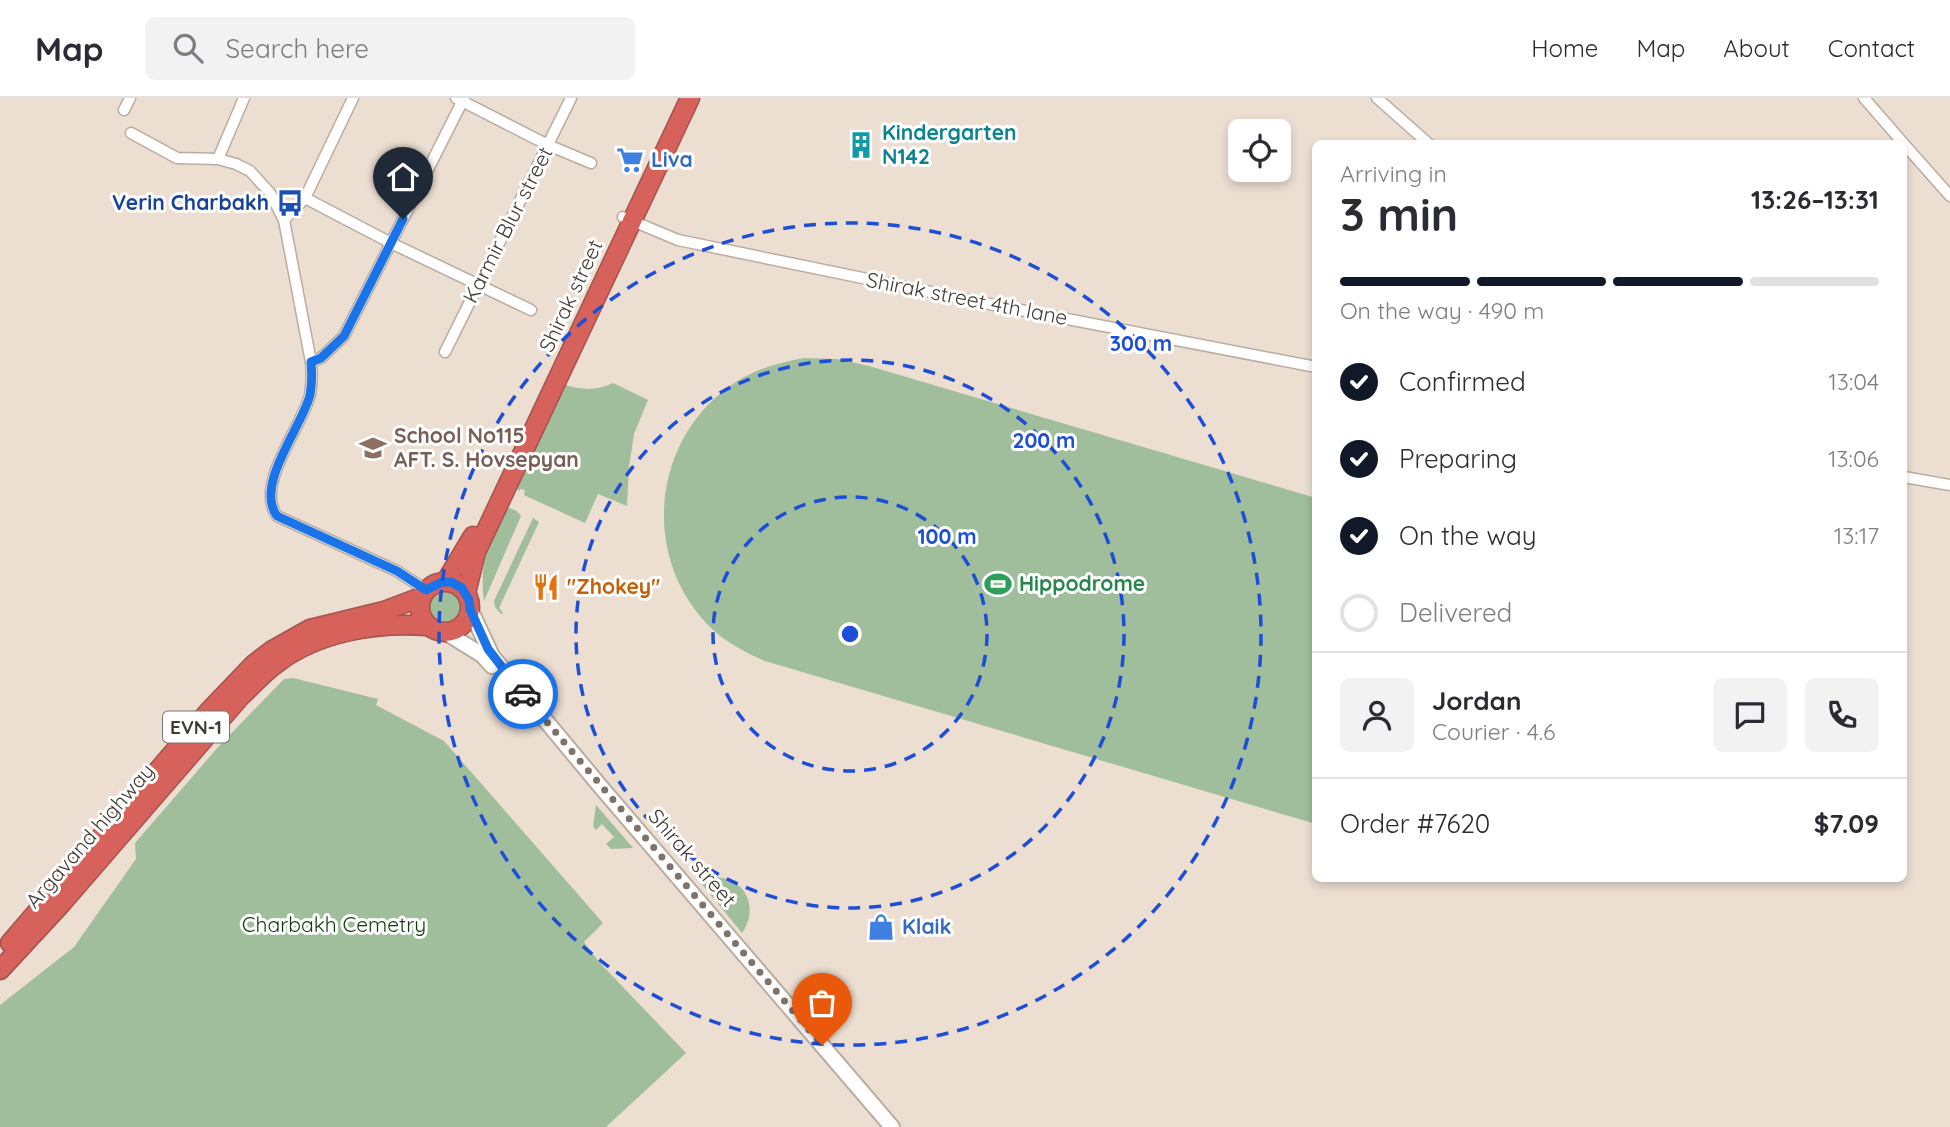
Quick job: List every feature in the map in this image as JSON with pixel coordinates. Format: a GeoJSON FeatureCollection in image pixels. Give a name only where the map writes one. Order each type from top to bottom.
{"type":"FeatureCollection","features":[{"type":"Feature","properties":{"kind":"highway","name":"Shirak street"},"geometry":{"type":"LineString","coordinates":[[468,601],[475,552],[627,219],[679,98]]}},
{"type":"Feature","properties":{"kind":"highway","name":"Shirak street"},"geometry":{"type":"LineString","coordinates":[[446,582],[467,548],[627,219],[690,98]]}},
{"type":"Feature","properties":{"kind":"highway","name":"EVN-1"},"geometry":{"type":"LineString","coordinates":[[424,594],[436,583],[446,582]]}},
{"type":"Feature","properties":{"kind":"highway"},"geometry":{"type":"LineString","coordinates":[[445,632],[458,629],[464,624],[468,601],[455,584],[446,582]]}},
{"type":"Feature","properties":{"kind":"highway"},"geometry":{"type":"LineString","coordinates":[[424,594],[420,612],[427,626]]}},
{"type":"Feature","properties":{"kind":"highway","name":"Argavand highway"},"geometry":{"type":"LineString","coordinates":[[0,952],[208,712],[254,664],[293,637],[310,629],[384,611],[424,594]]}},
{"type":"Feature","properties":{"kind":"highway","name":"Argavand highway"},"geometry":{"type":"LineString","coordinates":[[0,970],[62,903],[241,696],[268,670],[290,654],[318,640],[369,628],[404,624],[427,626]]}},
{"type":"Feature","properties":{"kind":"highway","name":"Shirak street"},"geometry":{"type":"LineString","coordinates":[[427,626],[445,632]]}},
{"type":"Feature","properties":{"kind":"main road","name":"Shirak street"},"geometry":{"type":"LineString","coordinates":[[468,601],[492,656],[889,1127]]}},
{"type":"Feature","properties":{"kind":"main road","name":"Shirak street"},"geometry":{"type":"LineString","coordinates":[[445,632],[488,660],[889,1127]]}},
{"type":"Feature","properties":{"kind":"street"},"geometry":{"type":"LineString","coordinates":[[124,110],[130,98]]}},
{"type":"Feature","properties":{"kind":"street"},"geometry":{"type":"LineString","coordinates":[[218,159],[244,98]]}},
{"type":"Feature","properties":{"kind":"street"},"geometry":{"type":"LineString","coordinates":[[284,220],[305,198],[353,98]]}},
{"type":"Feature","properties":{"kind":"street","name":"Karmir Blur street"},"geometry":{"type":"LineString","coordinates":[[445,352],[571,98]]}},
{"type":"Feature","properties":{"kind":"street"},"geometry":{"type":"LineString","coordinates":[[1377,98],[1424,140]]}},
{"type":"Feature","properties":{"kind":"street"},"geometry":{"type":"LineString","coordinates":[[1864,98],[1901,140]]}},
{"type":"Feature","properties":{"kind":"street"},"geometry":{"type":"LineString","coordinates":[[311,362],[321,358],[344,336],[461,99],[548,145],[590,163]]}},
{"type":"Feature","properties":{"kind":"street"},"geometry":{"type":"LineString","coordinates":[[131,133],[177,158],[218,159],[236,164],[250,171],[270,193],[284,220],[311,362],[310,396],[272,481],[273,511],[277,516],[397,571],[424,594]]}},
{"type":"Feature","properties":{"kind":"street"},"geometry":{"type":"LineString","coordinates":[[1907,147],[1950,196]]}},
{"type":"Feature","properties":{"kind":"street"},"geometry":{"type":"LineString","coordinates":[[305,198],[391,243],[478,282],[531,310]]}},
{"type":"Feature","properties":{"kind":"street","name":"Shirak street 4th lane"},"geometry":{"type":"LineString","coordinates":[[627,219],[678,240],[1312,366]]}},
{"type":"Feature","properties":{"kind":"street"},"geometry":{"type":"LineString","coordinates":[[1907,478],[1950,485]]}},
{"type":"Feature","properties":{"kind":"green space","name":"Hippodrome"},"geometry":{"type":"Polygon","coordinates":[[[804,358],[837,359],[869,366],[1312,497],[1312,823],[765,661],[741,650],[719,635],[694,608],[676,577],[666,543],[664,508],[669,473],[682,441],[702,411],[730,386],[765,368],[804,358]]]}},
{"type":"Feature","properties":{"kind":"green space"},"geometry":{"type":"Polygon","coordinates":[[[613,383],[648,400],[634,434],[627,506],[598,494],[585,523],[524,495],[525,490],[520,489],[519,492],[517,487],[565,385],[589,389],[613,383]]]}},
{"type":"Feature","properties":{"kind":"green space"},"geometry":{"type":"Polygon","coordinates":[[[507,507],[521,516],[484,601],[484,563],[507,507]]]}},
{"type":"Feature","properties":{"kind":"green space"},"geometry":{"type":"Polygon","coordinates":[[[533,518],[539,522],[499,608],[503,613],[501,614],[494,601],[533,518]]]}},
{"type":"Feature","properties":{"kind":"green space"},"geometry":{"type":"Polygon","coordinates":[[[445,587],[459,592],[464,606],[459,620],[445,625],[431,620],[426,606],[431,592],[445,587]]]}},
{"type":"Feature","properties":{"kind":"green space","name":"Charbakh Cemetry"},"geometry":{"type":"Polygon","coordinates":[[[293,678],[378,699],[376,705],[444,741],[603,923],[584,942],[599,962],[686,1053],[606,1127],[0,1127],[0,1005],[74,947],[136,859],[135,843],[219,746],[284,679],[293,678]]]}},
{"type":"Feature","properties":{"kind":"green space"},"geometry":{"type":"Polygon","coordinates":[[[596,805],[633,848],[611,849],[606,844],[614,837],[602,824],[596,830],[593,826],[596,805]]]}},
{"type":"Feature","properties":{"kind":"green space"},"geometry":{"type":"Polygon","coordinates":[[[713,877],[734,882],[746,895],[750,913],[742,933],[701,883],[713,877]]]}},
{"type":"Feature","properties":{"kind":"way so far"},"geometry":{"type":"LineString","coordinates":[[523,694],[822,1045]]}},
{"type":"Feature","properties":{"kind":"place","name":"Kindergarten N142"},"geometry":{"type":"Point","coordinates":[861,145]}},
{"type":"Feature","properties":{"kind":"place","name":"Liva"},"geometry":{"type":"Point","coordinates":[630,160]}},
{"type":"Feature","properties":{"kind":"place","name":"Verin Charbakh"},"geometry":{"type":"Point","coordinates":[290,203]}},
{"type":"Feature","properties":{"kind":"place","name":"School No115 AFT. S. Hovsepyan"},"geometry":{"type":"Point","coordinates":[373,448]}},
{"type":"Feature","properties":{"kind":"place","name":"Hippodrome"},"geometry":{"type":"Point","coordinates":[998,584]}},
{"type":"Feature","properties":{"kind":"place","name":"\"Zhokey\""},"geometry":{"type":"Point","coordinates":[546,587]}},
{"type":"Feature","properties":{"kind":"place","name":"Klaik"},"geometry":{"type":"Point","coordinates":[881,927]}},
{"type":"Feature","properties":{"kind":"route"},"geometry":{"type":"LineString","coordinates":[[403,219],[344,336],[321,358],[311,362],[310,396],[272,481],[273,511],[277,516],[397,571],[426,590],[431,585],[442,582],[451,582],[462,588],[492,656],[523,694]]}}]}
